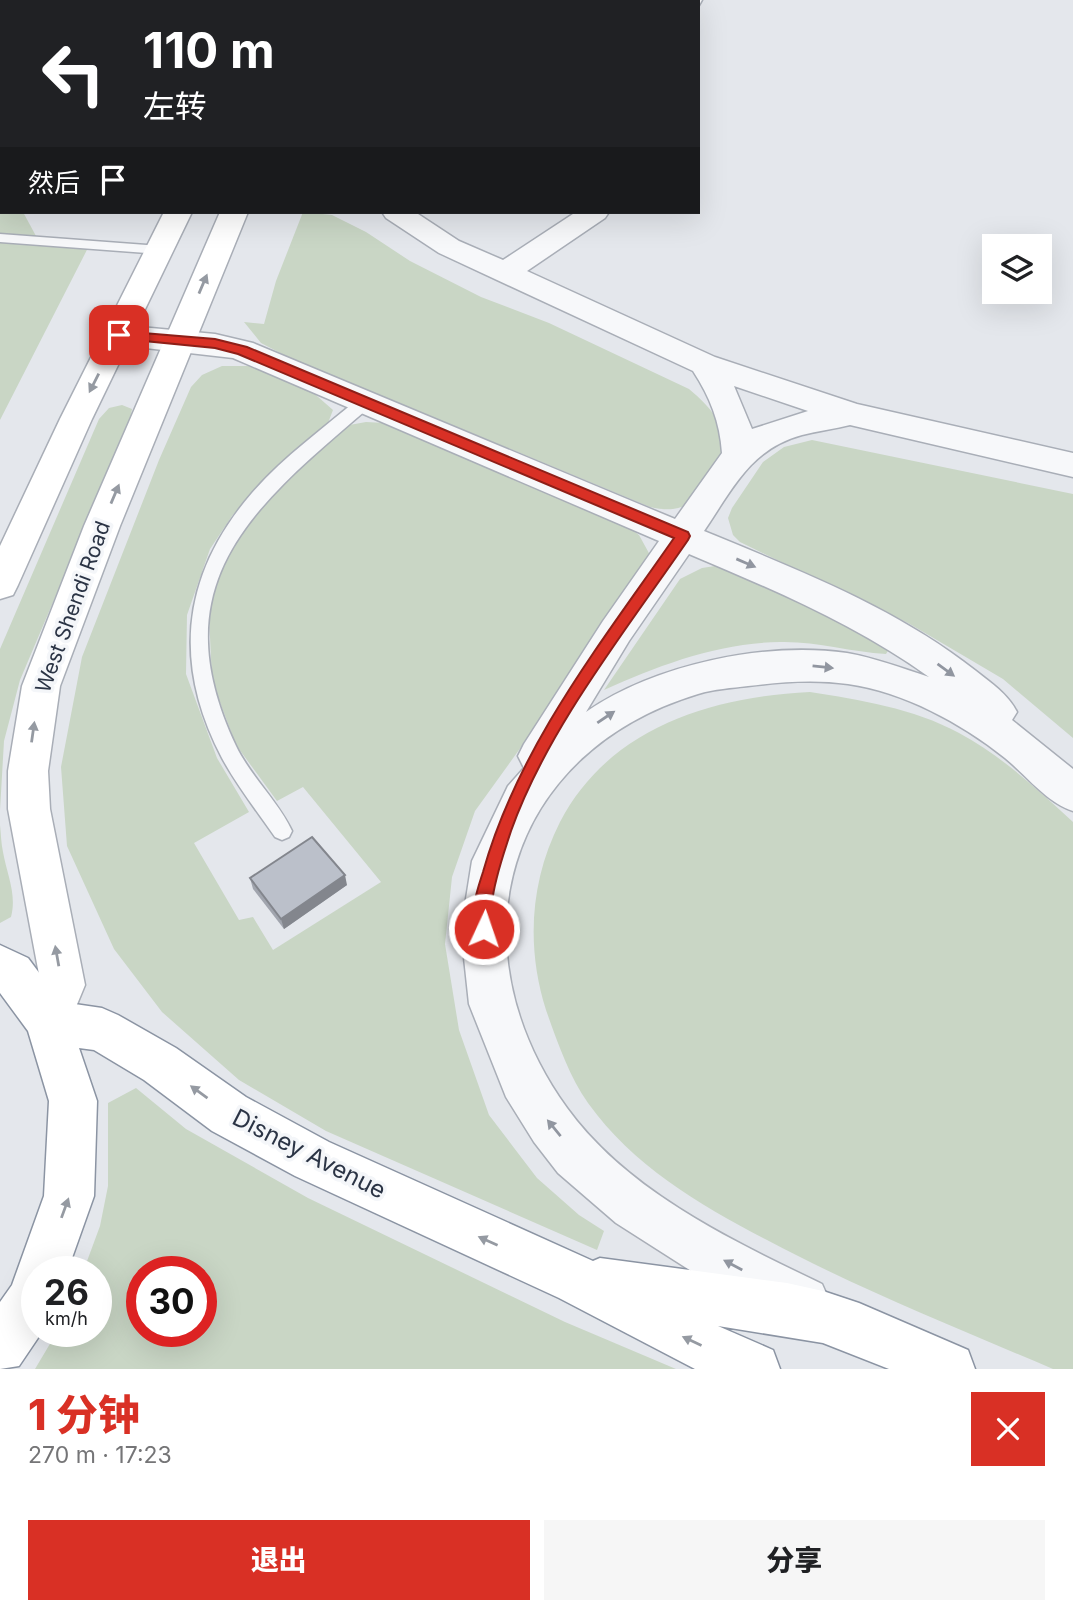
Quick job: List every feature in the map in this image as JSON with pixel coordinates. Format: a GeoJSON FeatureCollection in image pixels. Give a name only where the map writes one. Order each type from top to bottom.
{"type":"FeatureCollection","features":[{"type":"Feature","properties":{"kind":"main road"},"geometry":{"type":"LineString","coordinates":[[0,585],[76,419],[177,214]]}},
{"type":"Feature","properties":{"kind":"main road","name":"West Shendi Road"},"geometry":{"type":"LineString","coordinates":[[48,1021],[63,985],[29,809],[29,771],[41,686],[102,526],[233,214]]}},
{"type":"Feature","properties":{"kind":"main road"},"geometry":{"type":"LineString","coordinates":[[0,965],[12,974],[48,1021],[73,1101],[69,1196],[48,1256]]}},
{"type":"Feature","properties":{"kind":"main road","name":"Disney Avenue"},"geometry":{"type":"LineString","coordinates":[[48,1021],[102,1030],[160,1064],[229,1114],[312,1159],[577,1280],[676,1334],[754,1369]]}},
{"type":"Feature","properties":{"kind":"main road","name":"Disney Avenue"},"geometry":{"type":"LineString","coordinates":[[577,1280],[787,1309],[859,1329],[949,1369]]}},
{"type":"Feature","properties":{"kind":"main road"},"geometry":{"type":"LineString","coordinates":[[0,1347],[21,1317]]}},
{"type":"Feature","properties":{"kind":"street"},"geometry":{"type":"LineString","coordinates":[[399,214],[449,247],[704,364],[851,414],[1073,466]]}},
{"type":"Feature","properties":{"kind":"street"},"geometry":{"type":"LineString","coordinates":[[506,272],[592,214]]}},
{"type":"Feature","properties":{"kind":"street"},"geometry":{"type":"LineString","coordinates":[[119,335],[215,344],[242,350],[804,588],[888,631],[958,679],[989,705],[1073,788]]}},
{"type":"Feature","properties":{"kind":"street"},"geometry":{"type":"LineString","coordinates":[[704,364],[726,394],[738,435],[739,454]]}},
{"type":"Feature","properties":{"kind":"street"},"geometry":{"type":"LineString","coordinates":[[851,414],[798,423],[773,432],[739,454],[616,631],[561,717],[524,782],[503,831],[483,903],[485,980],[505,1049],[538,1108],[583,1164],[638,1207],[699,1247],[859,1329]]}},
{"type":"Feature","properties":{"kind":"street"},"geometry":{"type":"LineString","coordinates":[[503,831],[539,773],[578,735],[626,703],[685,679],[741,667],[810,666],[856,670],[909,687],[967,712],[1009,739],[1073,794]]}},
{"type":"Feature","properties":{"kind":"lane"},"geometry":{"type":"LineString","coordinates":[[0,239],[160,250]]}},
{"type":"Feature","properties":{"kind":"lane"},"geometry":{"type":"LineString","coordinates":[[282,831],[230,754],[212,715],[201,679],[197,639],[202,600],[218,554],[234,526],[259,496],[365,402]]}},
{"type":"Feature","properties":{"kind":"green space"},"geometry":{"type":"Polygon","coordinates":[[[0,214],[24,214],[36,236],[92,240],[0,420],[0,214]]]}},
{"type":"Feature","properties":{"kind":"green space"},"geometry":{"type":"Polygon","coordinates":[[[302,214],[332,215],[366,232],[410,261],[481,297],[549,323],[689,389],[716,417],[725,434],[730,453],[706,487],[689,503],[679,508],[650,507],[286,356],[261,343],[244,322],[264,324],[276,281],[302,214]]]}},
{"type":"Feature","properties":{"kind":"green space"},"geometry":{"type":"Polygon","coordinates":[[[222,366],[254,366],[309,389],[333,410],[328,423],[280,464],[232,516],[210,549],[187,615],[186,674],[217,758],[249,812],[194,843],[239,920],[253,917],[273,950],[381,882],[303,787],[277,801],[236,745],[212,681],[209,615],[219,575],[239,533],[270,493],[344,426],[366,422],[385,423],[626,525],[639,535],[650,555],[578,668],[475,811],[452,877],[445,944],[459,1030],[489,1115],[537,1178],[579,1215],[604,1231],[597,1250],[326,1131],[239,1080],[162,1012],[114,949],[67,846],[61,767],[82,657],[159,460],[191,387],[202,375],[222,366]]]}},
{"type":"Feature","properties":{"kind":"green space"},"geometry":{"type":"Polygon","coordinates":[[[122,405],[132,409],[130,421],[20,680],[4,741],[0,810],[0,649],[99,419],[109,408],[122,405]]]}},
{"type":"Feature","properties":{"kind":"green space"},"geometry":{"type":"Polygon","coordinates":[[[812,440],[1073,494],[1073,738],[1003,679],[908,623],[740,542],[733,535],[728,518],[732,508],[763,462],[784,447],[812,440]]]}},
{"type":"Feature","properties":{"kind":"green space"},"geometry":{"type":"Polygon","coordinates":[[[702,568],[728,568],[865,628],[889,649],[886,654],[793,642],[734,646],[668,664],[604,690],[680,579],[702,568]]]}},
{"type":"Feature","properties":{"kind":"green space"},"geometry":{"type":"Polygon","coordinates":[[[810,692],[905,711],[941,724],[975,742],[1005,763],[1073,822],[1073,1369],[1053,1369],[873,1292],[767,1240],[693,1198],[647,1165],[606,1126],[581,1093],[559,1046],[540,986],[534,914],[542,867],[550,844],[560,822],[581,790],[606,763],[634,741],[666,724],[736,701],[810,692]]]}},
{"type":"Feature","properties":{"kind":"green space"},"geometry":{"type":"Polygon","coordinates":[[[0,825],[13,909],[11,917],[0,923],[0,825]]]}},
{"type":"Feature","properties":{"kind":"green space"},"geometry":{"type":"Polygon","coordinates":[[[136,1088],[186,1129],[308,1198],[565,1322],[676,1369],[35,1369],[48,1347],[112,1347],[112,1256],[89,1256],[100,1226],[108,1186],[108,1103],[136,1088]]]}},
{"type":"Feature","properties":{"kind":"building"},"geometry":{"type":"Polygon","coordinates":[[[312,837],[345,875],[281,919],[250,878],[312,837]]]}},
{"type":"Feature","properties":{"kind":"route"},"geometry":{"type":"LineString","coordinates":[[119,335],[215,344],[242,350],[683,536],[588,674],[524,782],[496,855],[483,903],[484,929]]}}]}
